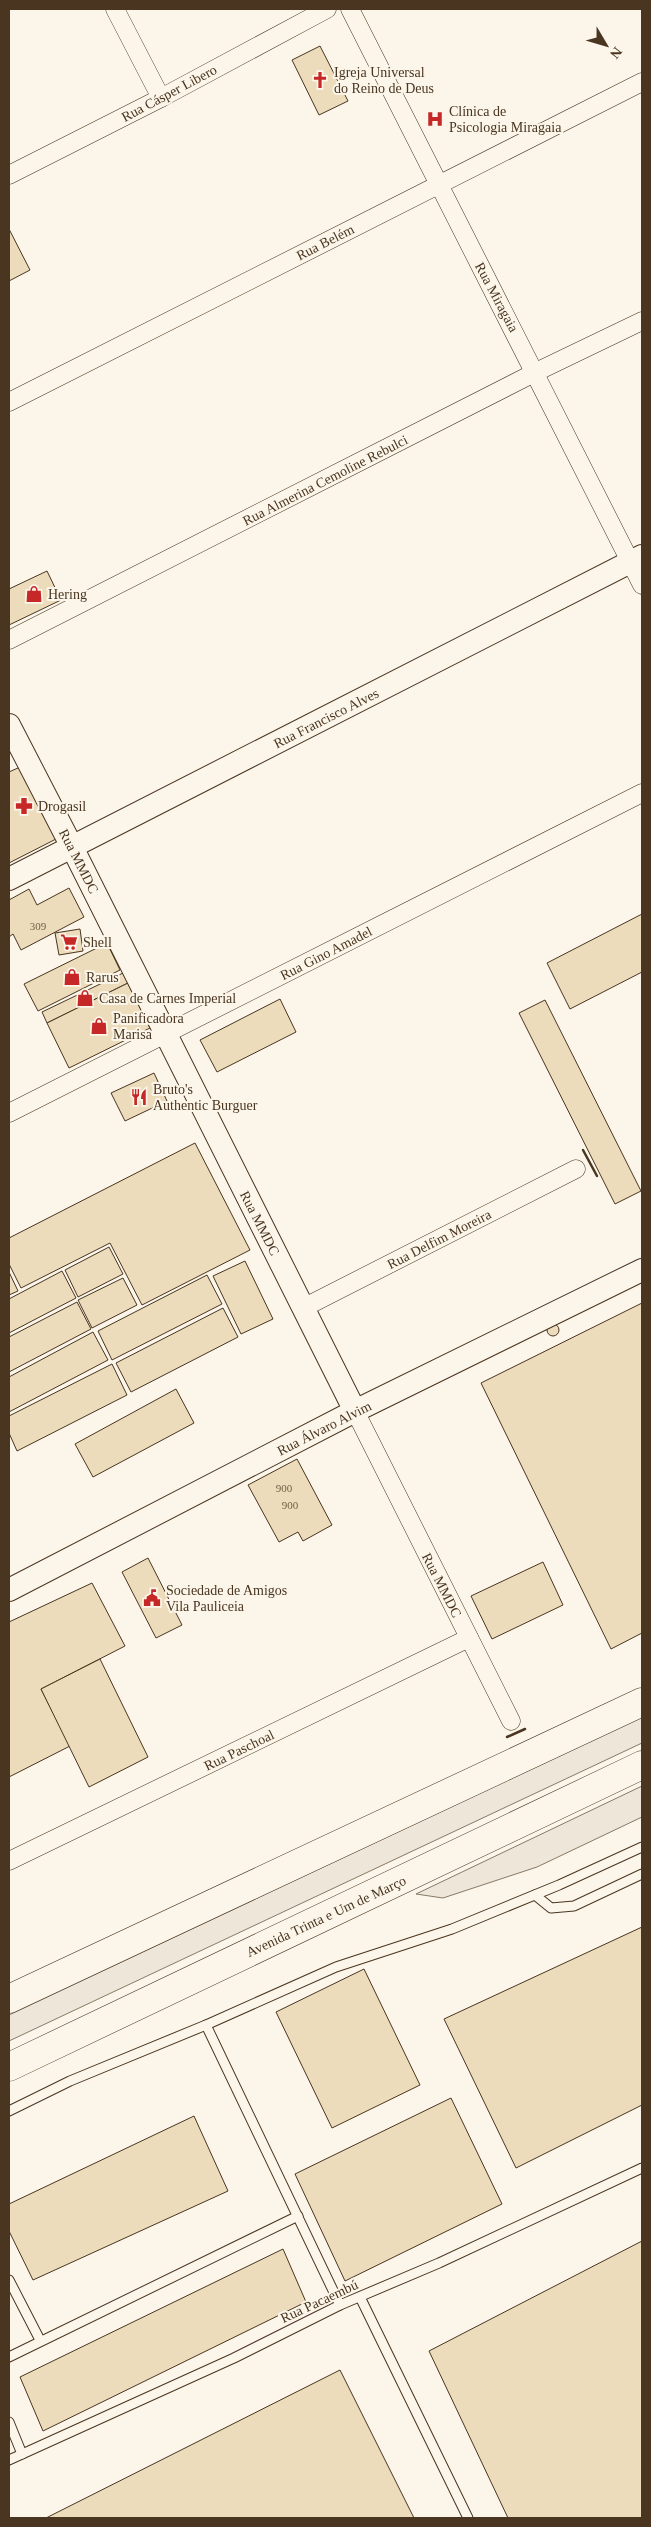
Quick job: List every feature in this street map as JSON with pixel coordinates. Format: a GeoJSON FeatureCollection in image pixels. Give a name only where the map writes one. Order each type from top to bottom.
{"type":"FeatureCollection","features":[{"type":"Feature","properties":{"kind":"main road"},"geometry":{"type":"LineString","coordinates":[[9,1999],[642,1702]]}},
{"type":"Feature","properties":{"kind":"main road","name":"Avenida Trinta e Um de Março"},"geometry":{"type":"LineString","coordinates":[[9,2067],[642,1765]]}},
{"type":"Feature","properties":{"kind":"street"},"geometry":{"type":"LineString","coordinates":[[115,9],[161,98]]}},
{"type":"Feature","properties":{"kind":"street","name":"Rua Cásper Libero"},"geometry":{"type":"LineString","coordinates":[[9,175],[161,98],[328,9]]}},
{"type":"Feature","properties":{"kind":"street","name":"Rua Miragaia"},"geometry":{"type":"LineString","coordinates":[[350,9],[438,184],[636,559],[642,585]]}},
{"type":"Feature","properties":{"kind":"street","name":"Rua Belém"},"geometry":{"type":"LineString","coordinates":[[9,402],[642,82]]}},
{"type":"Feature","properties":{"kind":"street","name":"Rua Almerina Cemoline Rebulci"},"geometry":{"type":"LineString","coordinates":[[9,640],[536,372],[642,321]]}},
{"type":"Feature","properties":{"kind":"street","name":"Rua Francisco Alves"},"geometry":{"type":"LineString","coordinates":[[9,879],[636,559]]}},
{"type":"Feature","properties":{"kind":"street","name":"Rua MMDC"},"geometry":{"type":"LineString","coordinates":[[9,725],[510,1721]]}},
{"type":"Feature","properties":{"kind":"street","name":"Rua Gino Amadel"},"geometry":{"type":"LineString","coordinates":[[9,1113],[642,793]]}},
{"type":"Feature","properties":{"kind":"street","name":"Rua Delfim Moreira"},"geometry":{"type":"LineString","coordinates":[[303,1308],[576,1170]]}},
{"type":"Feature","properties":{"kind":"street","name":"Rua Álvaro Alvim"},"geometry":{"type":"LineString","coordinates":[[9,1590],[355,1411],[642,1270]]}},
{"type":"Feature","properties":{"kind":"street","name":"Rua Paschoal"},"geometry":{"type":"LineString","coordinates":[[9,1860],[469,1638]]}},
{"type":"Feature","properties":{"kind":"lane"},"geometry":{"type":"LineString","coordinates":[[9,2111],[70,2081],[206,2025],[336,1967],[452,1929],[535,1895],[642,1847]]}},
{"type":"Feature","properties":{"kind":"lane"},"geometry":{"type":"LineString","coordinates":[[535,1895],[551,1908],[574,1906],[642,1874]]}},
{"type":"Feature","properties":{"kind":"lane"},"geometry":{"type":"LineString","coordinates":[[206,2025],[340,2305]]}},
{"type":"Feature","properties":{"kind":"lane","name":"Rua Pacaembú"},"geometry":{"type":"LineString","coordinates":[[9,2460],[234,2358],[340,2305],[439,2263],[642,2168]]}},
{"type":"Feature","properties":{"kind":"lane"},"geometry":{"type":"LineString","coordinates":[[9,2357],[40,2340],[298,2216]]}},
{"type":"Feature","properties":{"kind":"lane"},"geometry":{"type":"LineString","coordinates":[[9,2280],[40,2340]]}},
{"type":"Feature","properties":{"kind":"lane"},"geometry":{"type":"LineString","coordinates":[[360,2297],[468,2518]]}},
{"type":"Feature","properties":{"kind":"lane"},"geometry":{"type":"LineString","coordinates":[[9,2422],[22,2454]]}},
{"type":"Feature","properties":{"kind":"shaded area"},"geometry":{"type":"Polygon","coordinates":[[[642,1717],[642,1743],[9,2041],[9,2015],[642,1717]]]}},
{"type":"Feature","properties":{"kind":"shaded area"},"geometry":{"type":"Polygon","coordinates":[[[642,1786],[642,1817],[537,1867],[443,1898],[416,1894],[642,1786]]]}},
{"type":"Feature","properties":{"kind":"building","name":"Igreja Universal do Reino de Deus"},"geometry":{"type":"Polygon","coordinates":[[[320,46],[348,101],[319,115],[292,60],[320,46]]]}},
{"type":"Feature","properties":{"kind":"building"},"geometry":{"type":"Polygon","coordinates":[[[9,229],[30,270],[9,281],[9,229]]]}},
{"type":"Feature","properties":{"kind":"building","name":"Hering"},"geometry":{"type":"Polygon","coordinates":[[[47,571],[61,600],[9,625],[9,589],[47,571]]]}},
{"type":"Feature","properties":{"kind":"building","name":"Drogasil"},"geometry":{"type":"Polygon","coordinates":[[[20,767],[56,839],[9,863],[9,772],[20,767]]]}},
{"type":"Feature","properties":{"kind":"building"},"geometry":{"type":"Polygon","coordinates":[[[69,888],[84,917],[21,950],[13,934],[9,937],[9,900],[29,889],[37,905],[69,888]]]}},
{"type":"Feature","properties":{"kind":"building"},"geometry":{"type":"Polygon","coordinates":[[[642,914],[642,972],[570,1009],[547,963],[642,914]]]}},
{"type":"Feature","properties":{"kind":"building","name":"Shell"},"geometry":{"type":"Polygon","coordinates":[[[80,929],[83,951],[59,955],[55,933],[80,929]]]}},
{"type":"Feature","properties":{"kind":"building","name":"Rarus"},"geometry":{"type":"Polygon","coordinates":[[[107,943],[120,970],[38,1011],[24,984],[107,943]]]}},
{"type":"Feature","properties":{"kind":"building","name":"Casa de Carnes Imperial"},"geometry":{"type":"Polygon","coordinates":[[[123,973],[128,983],[47,1023],[42,1012],[123,973]]]}},
{"type":"Feature","properties":{"kind":"building","name":"Panificadora Marisa"},"geometry":{"type":"Polygon","coordinates":[[[128,983],[150,1028],[69,1068],[47,1023],[128,983]]]}},
{"type":"Feature","properties":{"kind":"building"},"geometry":{"type":"Polygon","coordinates":[[[280,999],[296,1032],[217,1072],[200,1040],[280,999]]]}},
{"type":"Feature","properties":{"kind":"building"},"geometry":{"type":"Polygon","coordinates":[[[545,1000],[641,1191],[615,1204],[519,1013],[545,1000]]]}},
{"type":"Feature","properties":{"kind":"building","name":"Bruto's Authentic Burguer"},"geometry":{"type":"Polygon","coordinates":[[[154,1073],[167,1101],[125,1121],[111,1093],[154,1073]]]}},
{"type":"Feature","properties":{"kind":"building"},"geometry":{"type":"Polygon","coordinates":[[[195,1143],[250,1250],[142,1305],[110,1243],[21,1288],[9,1264],[9,1238],[195,1143]]]}},
{"type":"Feature","properties":{"kind":"building"},"geometry":{"type":"Polygon","coordinates":[[[109,1247],[123,1274],[78,1297],[65,1270],[109,1247]]]}},
{"type":"Feature","properties":{"kind":"building"},"geometry":{"type":"Polygon","coordinates":[[[245,1261],[273,1319],[241,1334],[213,1276],[245,1261]]]}},
{"type":"Feature","properties":{"kind":"building"},"geometry":{"type":"Polygon","coordinates":[[[62,1271],[76,1298],[9,1333],[9,1299],[62,1271]]]}},
{"type":"Feature","properties":{"kind":"building"},"geometry":{"type":"Polygon","coordinates":[[[9,1272],[18,1291],[9,1295],[9,1272]]]}},
{"type":"Feature","properties":{"kind":"building"},"geometry":{"type":"Polygon","coordinates":[[[207,1275],[222,1304],[112,1360],[98,1331],[207,1275]]]}},
{"type":"Feature","properties":{"kind":"building"},"geometry":{"type":"Polygon","coordinates":[[[123,1278],[137,1305],[92,1328],[78,1300],[123,1278]]]}},
{"type":"Feature","properties":{"kind":"building"},"geometry":{"type":"Polygon","coordinates":[[[77,1302],[91,1329],[9,1372],[9,1337],[77,1302]]]}},
{"type":"Feature","properties":{"kind":"building"},"geometry":{"type":"Polygon","coordinates":[[[642,1303],[642,1633],[611,1649],[481,1383],[642,1303]]]}},
{"type":"Feature","properties":{"kind":"building"},"geometry":{"type":"Polygon","coordinates":[[[223,1308],[238,1337],[131,1392],[116,1363],[223,1308]]]}},
{"type":"Feature","properties":{"kind":"building"},"geometry":{"type":"Polygon","coordinates":[[[555,1324],[558,1325],[558,1335],[551,1336],[548,1335],[547,1328],[548,1325],[555,1324]]]}},
{"type":"Feature","properties":{"kind":"building"},"geometry":{"type":"Polygon","coordinates":[[[93,1332],[108,1360],[9,1412],[9,1377],[93,1332]]]}},
{"type":"Feature","properties":{"kind":"building"},"geometry":{"type":"Polygon","coordinates":[[[112,1364],[127,1395],[17,1451],[9,1433],[9,1416],[112,1364]]]}},
{"type":"Feature","properties":{"kind":"building"},"geometry":{"type":"Polygon","coordinates":[[[176,1389],[194,1423],[93,1477],[75,1444],[176,1389]]]}},
{"type":"Feature","properties":{"kind":"building"},"geometry":{"type":"Polygon","coordinates":[[[297,1459],[332,1525],[303,1541],[298,1532],[279,1542],[248,1485],[297,1459]]]}},
{"type":"Feature","properties":{"kind":"building","name":"Sociedade de Amigos Vila Pauliceia"},"geometry":{"type":"Polygon","coordinates":[[[148,1558],[182,1625],[156,1638],[122,1572],[148,1558]]]}},
{"type":"Feature","properties":{"kind":"building"},"geometry":{"type":"Polygon","coordinates":[[[543,1562],[563,1605],[492,1639],[471,1596],[543,1562]]]}},
{"type":"Feature","properties":{"kind":"building"},"geometry":{"type":"Polygon","coordinates":[[[92,1583],[125,1646],[41,1689],[70,1746],[9,1777],[9,1622],[92,1583]]]}},
{"type":"Feature","properties":{"kind":"building"},"geometry":{"type":"Polygon","coordinates":[[[100,1659],[148,1757],[89,1787],[41,1689],[100,1659]]]}},
{"type":"Feature","properties":{"kind":"building"},"geometry":{"type":"Polygon","coordinates":[[[642,1927],[642,2105],[516,2168],[444,2019],[642,1927]]]}},
{"type":"Feature","properties":{"kind":"building"},"geometry":{"type":"Polygon","coordinates":[[[364,1969],[420,2085],[332,2128],[276,2012],[364,1969]]]}},
{"type":"Feature","properties":{"kind":"building"},"geometry":{"type":"Polygon","coordinates":[[[451,2098],[502,2204],[345,2281],[295,2174],[451,2098]]]}},
{"type":"Feature","properties":{"kind":"building"},"geometry":{"type":"Polygon","coordinates":[[[194,2116],[228,2191],[33,2280],[9,2231],[9,2204],[194,2116]]]}},
{"type":"Feature","properties":{"kind":"building"},"geometry":{"type":"Polygon","coordinates":[[[642,2241],[642,2518],[508,2518],[429,2351],[642,2241]]]}},
{"type":"Feature","properties":{"kind":"building"},"geometry":{"type":"Polygon","coordinates":[[[283,2249],[306,2302],[43,2431],[20,2377],[283,2249]]]}},
{"type":"Feature","properties":{"kind":"building"},"geometry":{"type":"Polygon","coordinates":[[[340,2370],[414,2518],[46,2518],[340,2370]]]}},
{"type":"Feature","properties":{"kind":"wall"},"geometry":{"type":"LineString","coordinates":[[583,1150],[597,1176]]}},
{"type":"Feature","properties":{"kind":"wall"},"geometry":{"type":"LineString","coordinates":[[507,1737],[525,1729]]}},
{"type":"Feature","properties":{"kind":"place","name":"Igreja Universal do Reino de Deus"},"geometry":{"type":"Point","coordinates":[320,80]}},
{"type":"Feature","properties":{"kind":"place","name":"Clínica de Psicologia Miragaia"},"geometry":{"type":"Point","coordinates":[435,119]}},
{"type":"Feature","properties":{"kind":"place","name":"Hering"},"geometry":{"type":"Point","coordinates":[34,594]}},
{"type":"Feature","properties":{"kind":"place","name":"Drogasil"},"geometry":{"type":"Point","coordinates":[24,806]}},
{"type":"Feature","properties":{"kind":"place","name":"Shell"},"geometry":{"type":"Point","coordinates":[69,942]}},
{"type":"Feature","properties":{"kind":"place","name":"Rarus"},"geometry":{"type":"Point","coordinates":[72,977]}},
{"type":"Feature","properties":{"kind":"place","name":"Casa de Carnes Imperial"},"geometry":{"type":"Point","coordinates":[85,998]}},
{"type":"Feature","properties":{"kind":"place","name":"Panificadora Marisa"},"geometry":{"type":"Point","coordinates":[99,1026]}},
{"type":"Feature","properties":{"kind":"place","name":"Bruto's Authentic Burguer"},"geometry":{"type":"Point","coordinates":[139,1097]}},
{"type":"Feature","properties":{"kind":"place","name":"Sociedade de Amigos Vila Pauliceia"},"geometry":{"type":"Point","coordinates":[152,1598]}}]}
